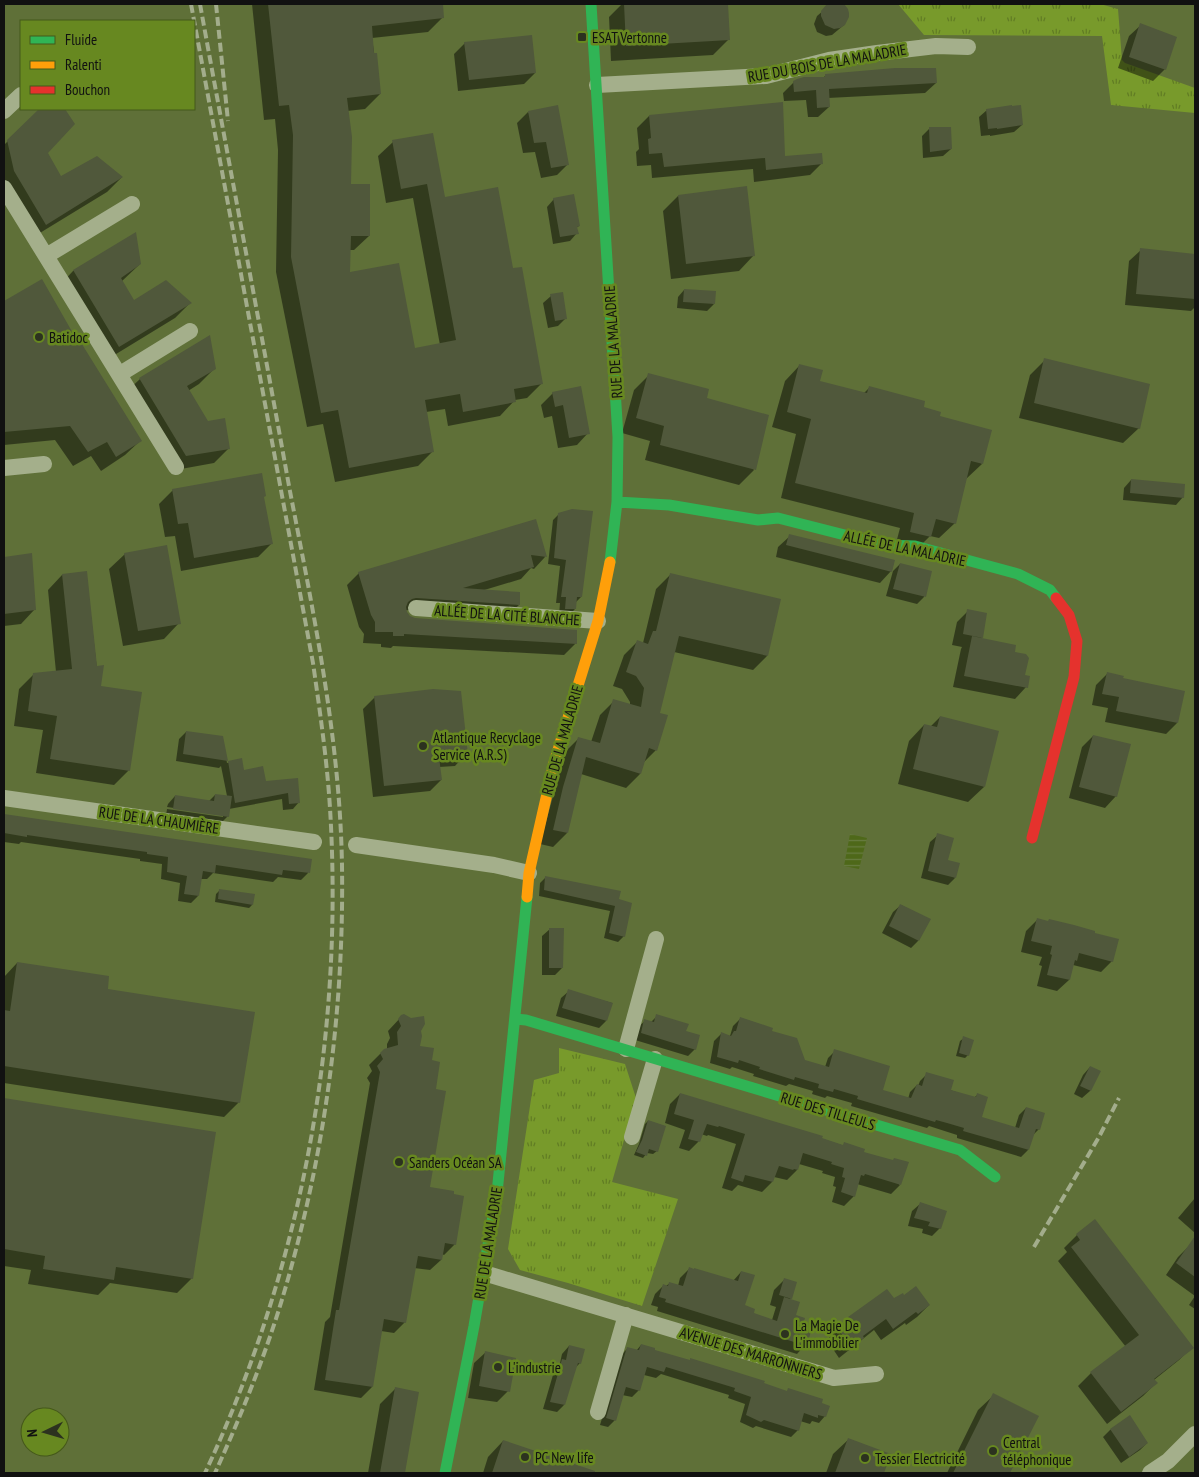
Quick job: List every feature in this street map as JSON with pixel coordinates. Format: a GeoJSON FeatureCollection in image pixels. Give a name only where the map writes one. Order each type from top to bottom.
{"type":"FeatureCollection","features":[{"type":"Feature","properties":{"kind":"street","name":"RUE DE LA MALADRIE"},"geometry":{"type":"LineString","coordinates":[[445,1473],[484,1273],[497,1193],[529,873],[554,762],[598,621],[610,563],[617,502],[618,437],[591,4]]}},
{"type":"Feature","properties":{"kind":"street","name":"RUE DU BOIS DE LA MALADRIE"},"geometry":{"type":"LineString","coordinates":[[597,86],[766,76],[839,58],[936,46],[968,47]]}},
{"type":"Feature","properties":{"kind":"street"},"geometry":{"type":"LineString","coordinates":[[4,112],[20,95]]}},
{"type":"Feature","properties":{"kind":"street"},"geometry":{"type":"LineString","coordinates":[[4,188],[176,467]]}},
{"type":"Feature","properties":{"kind":"street"},"geometry":{"type":"LineString","coordinates":[[46,256],[132,204]]}},
{"type":"Feature","properties":{"kind":"street"},"geometry":{"type":"LineString","coordinates":[[120,374],[190,331]]}},
{"type":"Feature","properties":{"kind":"street"},"geometry":{"type":"LineString","coordinates":[[4,468],[44,464]]}},
{"type":"Feature","properties":{"kind":"street","name":"ALLÉE DE LA MALADRIE"},"geometry":{"type":"LineString","coordinates":[[617,502],[669,505],[758,520],[778,518],[884,545],[915,546],[1018,574],[1050,590],[1069,615],[1077,641],[1074,677],[1032,838]]}},
{"type":"Feature","properties":{"kind":"street","name":"ALLÉE DE LA CITÉ BLANCHE"},"geometry":{"type":"LineString","coordinates":[[416,608],[598,621]]}},
{"type":"Feature","properties":{"kind":"street","name":"RUE DE LA CHAUMIÈRE"},"geometry":{"type":"LineString","coordinates":[[4,798],[314,842]]}},
{"type":"Feature","properties":{"kind":"street"},"geometry":{"type":"LineString","coordinates":[[356,846],[494,866],[529,873]]}},
{"type":"Feature","properties":{"kind":"street"},"geometry":{"type":"LineString","coordinates":[[626,1049],[656,940]]}},
{"type":"Feature","properties":{"kind":"street","name":"RUE DES TILLEULS"},"geometry":{"type":"LineString","coordinates":[[515,1018],[626,1049],[960,1150],[995,1178]]}},
{"type":"Feature","properties":{"kind":"street"},"geometry":{"type":"LineString","coordinates":[[632,1137],[655,1059]]}},
{"type":"Feature","properties":{"kind":"street","name":"AVENUE DES MARRONNIERS"},"geometry":{"type":"LineString","coordinates":[[484,1273],[834,1378],[876,1374]]}},
{"type":"Feature","properties":{"kind":"street"},"geometry":{"type":"LineString","coordinates":[[598,1412],[626,1315]]}},
{"type":"Feature","properties":{"kind":"street"},"geometry":{"type":"LineString","coordinates":[[1150,1473],[1168,1460],[1195,1434]]}},
{"type":"Feature","properties":{"kind":"green space"},"geometry":{"type":"Polygon","coordinates":[[[898,4],[1100,4],[1118,9],[1122,60],[1125,63],[1195,88],[1195,113],[1111,105],[1102,36],[924,35],[898,4]]]}},
{"type":"Feature","properties":{"kind":"green space"},"geometry":{"type":"Polygon","coordinates":[[[559,1048],[625,1064],[636,1098],[612,1182],[678,1199],[642,1306],[520,1270],[508,1249],[534,1080],[559,1073],[559,1048]]]}},
{"type":"Feature","properties":{"kind":"shaded area"},"geometry":{"type":"Polygon","coordinates":[[[850,834],[867,838],[859,869],[844,866],[850,834]]]}},
{"type":"Feature","properties":{"kind":"building"},"geometry":{"type":"Polygon","coordinates":[[[268,4],[443,4],[444,18],[372,26],[374,53],[377,53],[381,94],[347,98],[352,137],[351,184],[370,184],[370,236],[351,236],[350,272],[399,263],[415,348],[456,340],[427,184],[401,189],[392,140],[433,133],[445,197],[498,187],[513,268],[522,267],[543,384],[514,389],[516,402],[463,412],[460,394],[425,400],[434,452],[349,468],[338,410],[321,413],[291,257],[293,135],[289,105],[279,106],[268,4]]]}},
{"type":"Feature","properties":{"kind":"building"},"geometry":{"type":"Polygon","coordinates":[[[624,4],[728,4],[730,40],[626,46],[624,4]]]}},
{"type":"Feature","properties":{"kind":"building"},"geometry":{"type":"Polygon","coordinates":[[[827,4],[844,4],[849,13],[845,25],[834,29],[825,25],[821,11],[827,4]]]}},
{"type":"Feature","properties":{"kind":"building"},"geometry":{"type":"Polygon","coordinates":[[[1140,23],[1177,37],[1166,70],[1129,57],[1140,23]]]}},
{"type":"Feature","properties":{"kind":"building"},"geometry":{"type":"Polygon","coordinates":[[[532,35],[536,73],[469,80],[464,42],[532,35]]]}},
{"type":"Feature","properties":{"kind":"building"},"geometry":{"type":"Polygon","coordinates":[[[895,68],[936,68],[937,83],[829,89],[830,107],[817,108],[816,90],[794,92],[793,81],[804,77],[825,77],[825,74],[895,68]]]}},
{"type":"Feature","properties":{"kind":"building"},"geometry":{"type":"Polygon","coordinates":[[[783,102],[785,156],[822,153],[823,164],[766,170],[765,158],[664,167],[662,153],[649,154],[648,139],[651,138],[649,115],[783,102]]]}},
{"type":"Feature","properties":{"kind":"building"},"geometry":{"type":"Polygon","coordinates":[[[558,105],[569,165],[551,168],[546,142],[534,143],[528,111],[558,105]]]}},
{"type":"Feature","properties":{"kind":"building"},"geometry":{"type":"Polygon","coordinates":[[[1021,105],[1023,125],[988,129],[986,109],[1021,105]]]}},
{"type":"Feature","properties":{"kind":"building"},"geometry":{"type":"Polygon","coordinates":[[[38,110],[66,110],[75,124],[48,153],[61,176],[97,156],[123,177],[46,225],[14,171],[7,140],[38,110]]]}},
{"type":"Feature","properties":{"kind":"building"},"geometry":{"type":"Polygon","coordinates":[[[929,127],[951,127],[952,149],[930,152],[929,127]]]}},
{"type":"Feature","properties":{"kind":"building"},"geometry":{"type":"Polygon","coordinates":[[[747,186],[755,256],[686,264],[678,195],[747,186]]]}},
{"type":"Feature","properties":{"kind":"building"},"geometry":{"type":"Polygon","coordinates":[[[574,194],[580,226],[577,227],[579,234],[560,237],[553,198],[574,194]]]}},
{"type":"Feature","properties":{"kind":"building"},"geometry":{"type":"Polygon","coordinates":[[[136,232],[141,264],[121,278],[134,300],[166,280],[192,303],[119,347],[73,270],[136,232]]]}},
{"type":"Feature","properties":{"kind":"building"},"geometry":{"type":"Polygon","coordinates":[[[1140,248],[1195,254],[1195,299],[1136,294],[1140,248]]]}},
{"type":"Feature","properties":{"kind":"building"},"geometry":{"type":"Polygon","coordinates":[[[42,279],[78,342],[80,341],[142,441],[116,457],[107,442],[88,452],[70,426],[4,432],[4,301],[42,279]]]}},
{"type":"Feature","properties":{"kind":"building"},"geometry":{"type":"Polygon","coordinates":[[[684,289],[716,291],[715,304],[683,302],[684,289]]]}},
{"type":"Feature","properties":{"kind":"building"},"geometry":{"type":"Polygon","coordinates":[[[563,292],[567,319],[555,321],[550,294],[563,292]]]}},
{"type":"Feature","properties":{"kind":"building"},"geometry":{"type":"Polygon","coordinates":[[[210,335],[216,369],[187,386],[208,421],[225,418],[230,449],[186,456],[139,378],[210,335]]]}},
{"type":"Feature","properties":{"kind":"building"},"geometry":{"type":"Polygon","coordinates":[[[1044,358],[1150,384],[1140,429],[1034,403],[1044,358]]]}},
{"type":"Feature","properties":{"kind":"building"},"geometry":{"type":"Polygon","coordinates":[[[799,364],[823,370],[820,381],[867,393],[869,386],[925,401],[924,407],[941,412],[940,416],[992,430],[983,464],[971,461],[956,524],[936,519],[931,537],[910,532],[914,513],[795,483],[811,419],[787,412],[799,364]]]}},
{"type":"Feature","properties":{"kind":"building"},"geometry":{"type":"Polygon","coordinates":[[[648,373],[709,389],[707,398],[769,415],[756,470],[660,445],[664,426],[636,418],[648,373]]]}},
{"type":"Feature","properties":{"kind":"building"},"geometry":{"type":"Polygon","coordinates":[[[581,386],[590,434],[569,438],[563,405],[555,407],[552,392],[581,386]]]}},
{"type":"Feature","properties":{"kind":"building"},"geometry":{"type":"Polygon","coordinates":[[[262,473],[266,496],[264,497],[273,544],[194,558],[188,523],[178,524],[172,489],[262,473]]]}},
{"type":"Feature","properties":{"kind":"building"},"geometry":{"type":"Polygon","coordinates":[[[1131,479],[1185,484],[1184,498],[1130,493],[1131,479]]]}},
{"type":"Feature","properties":{"kind":"building"},"geometry":{"type":"Polygon","coordinates":[[[572,509],[593,511],[582,597],[577,597],[576,609],[565,609],[566,597],[561,597],[566,560],[554,558],[558,513],[572,509]]]}},
{"type":"Feature","properties":{"kind":"building"},"geometry":{"type":"Polygon","coordinates":[[[536,519],[547,557],[531,555],[534,567],[463,588],[520,592],[520,605],[416,598],[408,602],[407,612],[415,618],[577,630],[577,644],[404,634],[404,636],[393,636],[393,632],[375,632],[375,622],[371,615],[358,572],[536,519]]]}},
{"type":"Feature","properties":{"kind":"building"},"geometry":{"type":"Polygon","coordinates":[[[789,534],[895,560],[892,572],[786,545],[789,534]]]}},
{"type":"Feature","properties":{"kind":"building"},"geometry":{"type":"Polygon","coordinates":[[[167,545],[181,624],[138,631],[124,553],[167,545]]]}},
{"type":"Feature","properties":{"kind":"building"},"geometry":{"type":"Polygon","coordinates":[[[32,553],[36,610],[4,614],[4,557],[32,553]]]}},
{"type":"Feature","properties":{"kind":"building"},"geometry":{"type":"Polygon","coordinates":[[[900,563],[932,571],[926,597],[893,589],[900,563]]]}},
{"type":"Feature","properties":{"kind":"building"},"geometry":{"type":"Polygon","coordinates":[[[87,571],[97,666],[104,665],[101,686],[142,692],[130,771],[50,759],[57,716],[28,711],[33,673],[72,669],[62,574],[87,571]]]}},
{"type":"Feature","properties":{"kind":"building"},"geometry":{"type":"Polygon","coordinates":[[[670,573],[781,599],[768,656],[679,636],[660,713],[668,715],[657,751],[649,748],[641,774],[586,757],[568,833],[553,830],[563,787],[578,737],[600,743],[613,699],[641,707],[644,688],[636,676],[626,672],[637,640],[648,644],[653,631],[656,631],[670,573]]]}},
{"type":"Feature","properties":{"kind":"building"},"geometry":{"type":"Polygon","coordinates":[[[967,609],[987,613],[983,638],[963,634],[967,609]]]}},
{"type":"Feature","properties":{"kind":"building"},"geometry":{"type":"Polygon","coordinates":[[[972,636],[1016,645],[1015,652],[1026,654],[1029,658],[1025,675],[1030,676],[1028,688],[964,676],[972,636]]]}},
{"type":"Feature","properties":{"kind":"building"},"geometry":{"type":"Polygon","coordinates":[[[1107,672],[1124,676],[1123,678],[1185,691],[1178,723],[1116,711],[1119,697],[1102,694],[1107,672]]]}},
{"type":"Feature","properties":{"kind":"building","name":"Atlantique Recyclage Service (A.R.S)"},"geometry":{"type":"Polygon","coordinates":[[[433,689],[461,691],[468,755],[439,757],[442,780],[384,786],[374,696],[433,689]]]}},
{"type":"Feature","properties":{"kind":"building"},"geometry":{"type":"Polygon","coordinates":[[[940,716],[999,731],[985,787],[913,769],[924,724],[937,727],[940,716]]]}},
{"type":"Feature","properties":{"kind":"building"},"geometry":{"type":"Polygon","coordinates":[[[186,731],[223,736],[228,761],[183,754],[186,731]]]}},
{"type":"Feature","properties":{"kind":"building"},"geometry":{"type":"Polygon","coordinates":[[[1093,735],[1131,744],[1117,797],[1079,787],[1093,735]]]}},
{"type":"Feature","properties":{"kind":"building"},"geometry":{"type":"Polygon","coordinates":[[[242,758],[244,770],[263,766],[266,781],[298,778],[300,803],[289,804],[288,793],[235,803],[228,761],[242,758]]]}},
{"type":"Feature","properties":{"kind":"building"},"geometry":{"type":"Polygon","coordinates":[[[215,794],[232,796],[229,817],[173,809],[175,795],[214,801],[215,794]]]}},
{"type":"Feature","properties":{"kind":"building"},"geometry":{"type":"Polygon","coordinates":[[[4,814],[312,859],[310,873],[283,870],[282,875],[216,865],[215,873],[203,871],[199,896],[184,894],[187,876],[167,872],[168,857],[147,854],[147,852],[4,833],[4,814]]]}},
{"type":"Feature","properties":{"kind":"building"},"geometry":{"type":"Polygon","coordinates":[[[937,833],[954,838],[948,860],[960,863],[956,878],[928,871],[937,833]]]}},
{"type":"Feature","properties":{"kind":"building"},"geometry":{"type":"Polygon","coordinates":[[[545,876],[621,891],[619,899],[632,903],[625,937],[609,933],[615,906],[544,890],[545,876]]]}},
{"type":"Feature","properties":{"kind":"building"},"geometry":{"type":"Polygon","coordinates":[[[219,889],[255,894],[253,905],[218,899],[219,889]]]}},
{"type":"Feature","properties":{"kind":"building"},"geometry":{"type":"Polygon","coordinates":[[[900,904],[931,919],[919,941],[889,926],[900,904]]]}},
{"type":"Feature","properties":{"kind":"building"},"geometry":{"type":"Polygon","coordinates":[[[1037,918],[1074,925],[1119,939],[1113,962],[1079,953],[1077,961],[1075,960],[1070,980],[1047,975],[1052,955],[1050,954],[1052,946],[1031,941],[1037,918]]]}},
{"type":"Feature","properties":{"kind":"building"},"geometry":{"type":"Polygon","coordinates":[[[549,928],[564,928],[563,968],[549,968],[549,928]]]}},
{"type":"Feature","properties":{"kind":"building"},"geometry":{"type":"Polygon","coordinates":[[[17,962],[109,976],[108,989],[255,1012],[240,1103],[4,1066],[4,1010],[10,1011],[17,962]]]}},
{"type":"Feature","properties":{"kind":"building"},"geometry":{"type":"Polygon","coordinates":[[[568,989],[613,1003],[607,1021],[562,1008],[568,989]]]}},
{"type":"Feature","properties":{"kind":"building","name":"Sanders Océan SA"},"geometry":{"type":"Polygon","coordinates":[[[404,1014],[411,1018],[424,1016],[425,1024],[421,1031],[420,1046],[434,1048],[432,1060],[440,1062],[436,1089],[446,1091],[430,1187],[454,1191],[454,1194],[464,1196],[456,1245],[445,1243],[442,1260],[418,1256],[406,1323],[384,1319],[373,1387],[325,1380],[380,1072],[377,1066],[383,1059],[380,1053],[384,1049],[398,1045],[397,1032],[401,1026],[398,1019],[404,1014]]]}},
{"type":"Feature","properties":{"kind":"building"},"geometry":{"type":"Polygon","coordinates":[[[656,1014],[689,1024],[686,1031],[700,1035],[696,1050],[641,1033],[644,1019],[654,1022],[656,1014]]]}},
{"type":"Feature","properties":{"kind":"building"},"geometry":{"type":"Polygon","coordinates":[[[740,1017],[773,1028],[772,1031],[797,1038],[805,1060],[829,1067],[834,1049],[890,1066],[883,1090],[911,1098],[917,1084],[922,1086],[926,1072],[954,1080],[951,1090],[976,1097],[977,1093],[988,1097],[982,1117],[1019,1128],[1026,1107],[1045,1113],[1040,1130],[1036,1129],[1029,1150],[963,1131],[964,1128],[936,1120],[935,1122],[857,1099],[858,1096],[834,1089],[833,1092],[818,1088],[819,1084],[795,1077],[794,1080],[759,1069],[760,1067],[739,1060],[738,1063],[717,1057],[721,1032],[731,1036],[736,1031],[740,1017]]]}},
{"type":"Feature","properties":{"kind":"building"},"geometry":{"type":"Polygon","coordinates":[[[963,1036],[974,1040],[969,1056],[959,1053],[963,1036]]]}},
{"type":"Feature","properties":{"kind":"building"},"geometry":{"type":"Polygon","coordinates":[[[1090,1066],[1101,1071],[1091,1091],[1080,1086],[1090,1066]]]}},
{"type":"Feature","properties":{"kind":"building"},"geometry":{"type":"Polygon","coordinates":[[[680,1093],[823,1136],[822,1138],[843,1145],[844,1142],[865,1149],[864,1152],[893,1160],[894,1158],[909,1162],[901,1185],[865,1174],[864,1176],[861,1175],[855,1197],[841,1192],[845,1178],[842,1177],[844,1168],[831,1164],[832,1162],[803,1153],[798,1170],[779,1166],[773,1182],[745,1175],[743,1182],[731,1178],[745,1134],[707,1124],[700,1142],[688,1139],[694,1120],[674,1114],[680,1093]]]}},
{"type":"Feature","properties":{"kind":"building"},"geometry":{"type":"Polygon","coordinates":[[[4,1098],[216,1132],[193,1279],[116,1267],[114,1280],[43,1269],[45,1256],[4,1249],[4,1098]]]}},
{"type":"Feature","properties":{"kind":"building"},"geometry":{"type":"Polygon","coordinates":[[[648,1120],[666,1126],[658,1152],[649,1149],[647,1156],[636,1152],[648,1120]]]}},
{"type":"Feature","properties":{"kind":"building"},"geometry":{"type":"Polygon","coordinates":[[[920,1202],[947,1211],[941,1229],[928,1226],[930,1222],[914,1218],[920,1202]]]}},
{"type":"Feature","properties":{"kind":"building"},"geometry":{"type":"Polygon","coordinates":[[[1095,1219],[1194,1348],[1154,1379],[1158,1383],[1121,1412],[1090,1372],[1139,1335],[1071,1247],[1080,1240],[1076,1234],[1095,1219]]]}},
{"type":"Feature","properties":{"kind":"building"},"geometry":{"type":"Polygon","coordinates":[[[1195,1236],[1195,1277],[1176,1263],[1195,1236]]]}},
{"type":"Feature","properties":{"kind":"building"},"geometry":{"type":"Polygon","coordinates":[[[689,1267],[738,1281],[741,1271],[755,1275],[745,1305],[755,1309],[754,1313],[777,1321],[784,1297],[800,1302],[796,1315],[805,1318],[802,1328],[811,1331],[807,1346],[665,1302],[666,1299],[659,1297],[663,1284],[668,1286],[669,1282],[683,1286],[689,1267]]]}},
{"type":"Feature","properties":{"kind":"building"},"geometry":{"type":"Polygon","coordinates":[[[784,1278],[797,1282],[792,1299],[779,1295],[784,1278]]]}},
{"type":"Feature","properties":{"kind":"building"},"geometry":{"type":"Polygon","coordinates":[[[916,1286],[930,1305],[918,1314],[916,1312],[893,1329],[886,1319],[851,1347],[837,1328],[850,1319],[848,1317],[887,1289],[894,1298],[903,1293],[904,1295],[916,1286]]]}},
{"type":"Feature","properties":{"kind":"building"},"geometry":{"type":"Polygon","coordinates":[[[641,1344],[655,1348],[655,1350],[690,1360],[690,1358],[765,1381],[764,1383],[787,1391],[788,1388],[823,1399],[822,1403],[830,1406],[826,1417],[818,1415],[818,1418],[804,1413],[799,1431],[764,1420],[761,1422],[746,1415],[751,1397],[734,1391],[735,1388],[666,1367],[664,1372],[647,1367],[640,1391],[626,1387],[616,1421],[606,1418],[627,1347],[639,1350],[641,1344]]]}},
{"type":"Feature","properties":{"kind":"building"},"geometry":{"type":"Polygon","coordinates":[[[569,1345],[585,1349],[581,1364],[578,1363],[565,1405],[550,1402],[562,1359],[566,1360],[569,1345]]]}},
{"type":"Feature","properties":{"kind":"building","name":"L'industrie"},"geometry":{"type":"Polygon","coordinates":[[[485,1351],[516,1358],[510,1392],[479,1386],[485,1351]]]}},
{"type":"Feature","properties":{"kind":"building"},"geometry":{"type":"Polygon","coordinates":[[[395,1387],[419,1392],[405,1473],[380,1473],[395,1387]]]}},
{"type":"Feature","properties":{"kind":"building","name":"Central téléphonique"},"geometry":{"type":"Polygon","coordinates":[[[993,1393],[1039,1416],[1010,1473],[953,1473],[993,1393]]]}},
{"type":"Feature","properties":{"kind":"building"},"geometry":{"type":"Polygon","coordinates":[[[1130,1415],[1148,1443],[1129,1457],[1110,1429],[1130,1415]]]}},
{"type":"Feature","properties":{"kind":"building","name":"Tessier Electricité"},"geometry":{"type":"Polygon","coordinates":[[[848,1438],[891,1454],[884,1473],[835,1473],[848,1438]]]}},
{"type":"Feature","properties":{"kind":"building","name":"PC New life"},"geometry":{"type":"Polygon","coordinates":[[[503,1440],[595,1471],[595,1473],[492,1473],[503,1440]]]}},
{"type":"Feature","properties":{"kind":"railway"},"geometry":{"type":"LineString","coordinates":[[191,4],[194,20]]}},
{"type":"Feature","properties":{"kind":"railway"},"geometry":{"type":"LineString","coordinates":[[200,4],[324,675],[336,770],[342,866],[340,968],[331,1069],[304,1219],[267,1347],[215,1473]]}},
{"type":"Feature","properties":{"kind":"railway"},"geometry":{"type":"LineString","coordinates":[[216,4],[228,121]]}},
{"type":"Feature","properties":{"kind":"railway"},"geometry":{"type":"LineString","coordinates":[[195,26],[313,663],[329,790],[333,894],[330,979],[322,1064],[309,1149],[291,1232],[267,1314],[239,1394],[205,1473]]}},
{"type":"Feature","properties":{"kind":"railway"},"geometry":{"type":"LineString","coordinates":[[1034,1247],[1099,1137],[1119,1098]]}},
{"type":"Feature","properties":{"kind":"traffic: fast"},"geometry":{"type":"LineString","coordinates":[[591,4],[618,437],[617,502],[610,562]]}},
{"type":"Feature","properties":{"kind":"traffic: fast"},"geometry":{"type":"LineString","coordinates":[[617,502],[669,505],[758,520],[778,518],[884,545],[915,546],[1018,574],[1050,590],[1056,598]]}},
{"type":"Feature","properties":{"kind":"traffic: fast"},"geometry":{"type":"LineString","coordinates":[[445,1473],[474,1326],[497,1193],[527,897]]}},
{"type":"Feature","properties":{"kind":"traffic: fast"},"geometry":{"type":"LineString","coordinates":[[515,1019],[526,1020],[960,1150],[995,1177]]}},
{"type":"Feature","properties":{"kind":"traffic: slow"},"geometry":{"type":"LineString","coordinates":[[527,897],[529,873],[554,763],[598,621],[610,562]]}},
{"type":"Feature","properties":{"kind":"traffic: jam"},"geometry":{"type":"LineString","coordinates":[[1032,838],[1074,677],[1077,641],[1069,615],[1056,598]]}},
{"type":"Feature","properties":{"kind":"place","name":"ESAT Vertonne"},"geometry":{"type":"Point","coordinates":[582,37]}},
{"type":"Feature","properties":{"kind":"place","name":"Batidoc"},"geometry":{"type":"Point","coordinates":[39,337]}},
{"type":"Feature","properties":{"kind":"place","name":"Atlantique Recyclage Service (A.R.S)"},"geometry":{"type":"Point","coordinates":[423,746]}},
{"type":"Feature","properties":{"kind":"place","name":"Sanders Océan SA"},"geometry":{"type":"Point","coordinates":[399,1162]}},
{"type":"Feature","properties":{"kind":"place","name":"La Magie De L'immobilier"},"geometry":{"type":"Point","coordinates":[785,1334]}},
{"type":"Feature","properties":{"kind":"place","name":"L'industrie"},"geometry":{"type":"Point","coordinates":[498,1367]}},
{"type":"Feature","properties":{"kind":"place","name":"Central téléphonique"},"geometry":{"type":"Point","coordinates":[993,1451]}},
{"type":"Feature","properties":{"kind":"place","name":"PC New life"},"geometry":{"type":"Point","coordinates":[525,1457]}},
{"type":"Feature","properties":{"kind":"place","name":"Tessier Electricité"},"geometry":{"type":"Point","coordinates":[865,1458]}}]}
